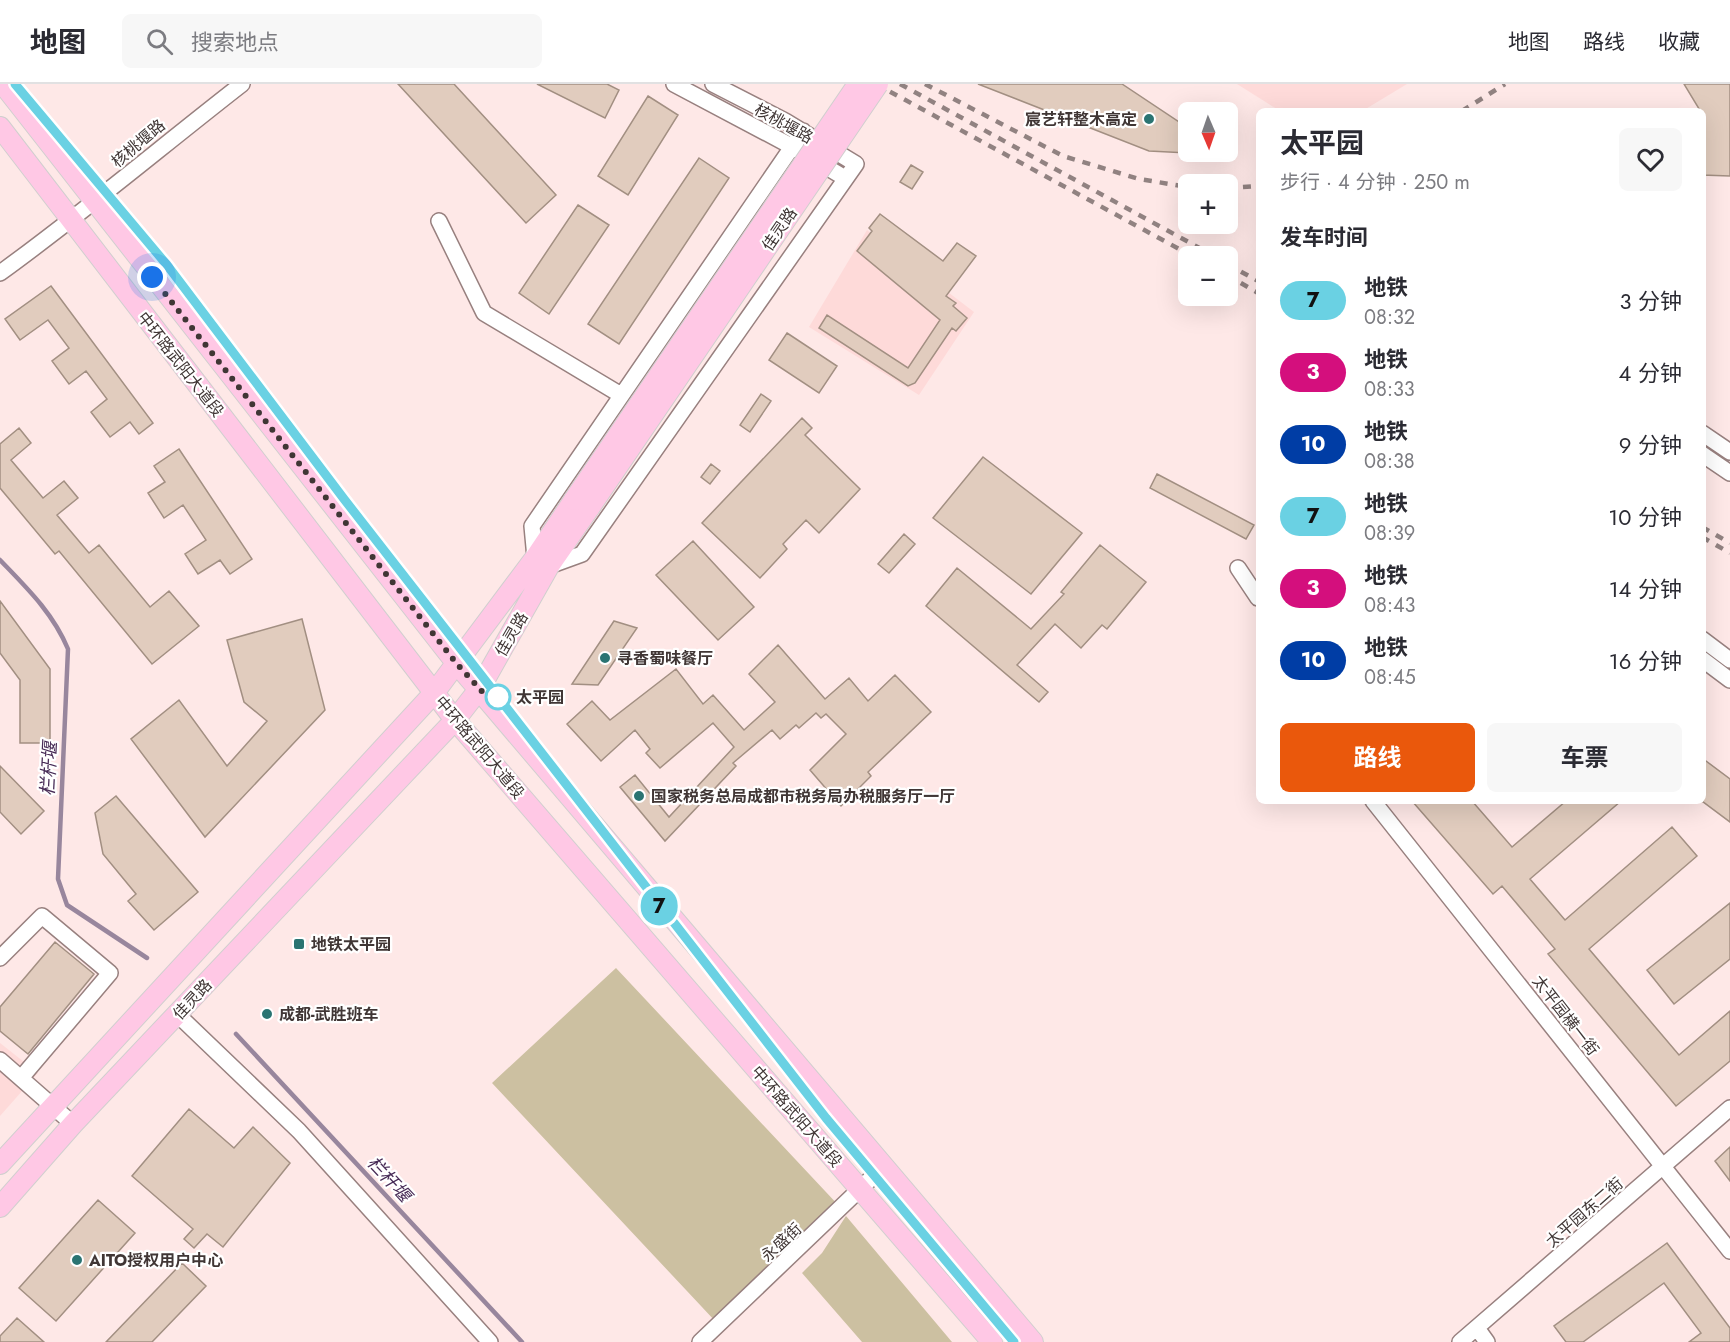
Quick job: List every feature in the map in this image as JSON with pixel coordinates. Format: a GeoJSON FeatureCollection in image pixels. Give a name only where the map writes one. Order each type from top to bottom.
{"type":"FeatureCollection","features":[{"type":"Feature","properties":{"kind":"main road","name":"中环路武阳大道段"},"geometry":{"type":"LineString","coordinates":[[3,84],[94,204],[457,664],[480,688],[1033,1342]]}},
{"type":"Feature","properties":{"kind":"main road","name":"佳灵路"},"geometry":{"type":"LineString","coordinates":[[0,1164],[434,693],[542,562],[858,84]]}},
{"type":"Feature","properties":{"kind":"main road","name":"佳灵路"},"geometry":{"type":"LineString","coordinates":[[582,503],[878,84]]}},
{"type":"Feature","properties":{"kind":"main road","name":"中环路武阳大道段"},"geometry":{"type":"LineString","coordinates":[[0,128],[455,720],[992,1342]]}},
{"type":"Feature","properties":{"kind":"main road","name":"佳灵路"},"geometry":{"type":"LineString","coordinates":[[0,1208],[73,1124],[455,720],[480,688],[542,562]]}},
{"type":"Feature","properties":{"kind":"street","name":"核桃堰路"},"geometry":{"type":"LineString","coordinates":[[0,273],[71,222],[163,145],[242,84]]}},
{"type":"Feature","properties":{"kind":"street","name":"核桃堰路"},"geometry":{"type":"LineString","coordinates":[[674,84],[791,146],[845,178]]}},
{"type":"Feature","properties":{"kind":"street"},"geometry":{"type":"LineString","coordinates":[[713,84],[803,131],[856,164],[582,554],[542,562],[532,526],[803,131]]}},
{"type":"Feature","properties":{"kind":"street"},"geometry":{"type":"LineString","coordinates":[[439,220],[484,313],[621,395]]}},
{"type":"Feature","properties":{"kind":"street"},"geometry":{"type":"LineString","coordinates":[[1706,436],[1730,452]]}},
{"type":"Feature","properties":{"kind":"street"},"geometry":{"type":"LineString","coordinates":[[1706,457],[1730,473]]}},
{"type":"Feature","properties":{"kind":"street"},"geometry":{"type":"LineString","coordinates":[[1238,568],[1256,595]]}},
{"type":"Feature","properties":{"kind":"street"},"geometry":{"type":"LineString","coordinates":[[1706,642],[1730,660]]}},
{"type":"Feature","properties":{"kind":"street"},"geometry":{"type":"LineString","coordinates":[[1706,662],[1730,680]]}},
{"type":"Feature","properties":{"kind":"street","name":"太平园横一街"},"geometry":{"type":"LineString","coordinates":[[1375,804],[1730,1251]]}},
{"type":"Feature","properties":{"kind":"street"},"geometry":{"type":"LineString","coordinates":[[0,958],[42,916],[110,973],[21,1078]]}},
{"type":"Feature","properties":{"kind":"street"},"geometry":{"type":"LineString","coordinates":[[177,1014],[299,1131],[490,1342]]}},
{"type":"Feature","properties":{"kind":"street"},"geometry":{"type":"LineString","coordinates":[[0,1060],[73,1124]]}},
{"type":"Feature","properties":{"kind":"street","name":"太平园东二街"},"geometry":{"type":"LineString","coordinates":[[1460,1342],[1664,1168],[1730,1108]]}},
{"type":"Feature","properties":{"kind":"street","name":"永盛街"},"geometry":{"type":"LineString","coordinates":[[700,1342],[861,1191],[884,1166]]}},
{"type":"Feature","properties":{"kind":"street"},"geometry":{"type":"LineString","coordinates":[[1477,1328],[1487,1342]]}},
{"type":"Feature","properties":{"kind":"shaded area"},"geometry":{"type":"Polygon","coordinates":[[[1237,84],[1407,84],[1367,108],[1275,108],[1237,84]]]}},
{"type":"Feature","properties":{"kind":"shaded area"},"geometry":{"type":"Polygon","coordinates":[[[867,230],[974,312],[919,395],[809,327],[867,230]]]}},
{"type":"Feature","properties":{"kind":"shaded area"},"geometry":{"type":"Polygon","coordinates":[[[616,968],[840,1207],[716,1322],[492,1083],[616,968]]]}},
{"type":"Feature","properties":{"kind":"shaded area"},"geometry":{"type":"Polygon","coordinates":[[[0,1043],[38,1073],[0,1116],[0,1043]]]}},
{"type":"Feature","properties":{"kind":"shaded area"},"geometry":{"type":"Polygon","coordinates":[[[846,1216],[952,1342],[862,1342],[802,1273],[822,1253],[846,1216]]]}},
{"type":"Feature","properties":{"kind":"building"},"geometry":{"type":"Polygon","coordinates":[[[398,84],[454,84],[556,195],[526,223],[398,84]]]}},
{"type":"Feature","properties":{"kind":"building"},"geometry":{"type":"Polygon","coordinates":[[[537,84],[607,84],[619,90],[605,118],[537,84]]]}},
{"type":"Feature","properties":{"kind":"building"},"geometry":{"type":"Polygon","coordinates":[[[978,84],[1122,84],[1178,121],[1178,152],[1149,151],[978,84]]]}},
{"type":"Feature","properties":{"kind":"building"},"geometry":{"type":"Polygon","coordinates":[[[1684,84],[1730,84],[1730,176],[1706,175],[1706,108],[1699,108],[1684,84]]]}},
{"type":"Feature","properties":{"kind":"building"},"geometry":{"type":"Polygon","coordinates":[[[648,96],[678,115],[628,195],[598,176],[648,96]]]}},
{"type":"Feature","properties":{"kind":"building"},"geometry":{"type":"Polygon","coordinates":[[[699,158],[729,178],[619,344],[588,324],[699,158]]]}},
{"type":"Feature","properties":{"kind":"building"},"geometry":{"type":"Polygon","coordinates":[[[911,165],[923,172],[912,189],[900,182],[911,165]]]}},
{"type":"Feature","properties":{"kind":"building"},"geometry":{"type":"Polygon","coordinates":[[[578,205],[609,225],[549,314],[519,293],[578,205]]]}},
{"type":"Feature","properties":{"kind":"building"},"geometry":{"type":"Polygon","coordinates":[[[880,214],[943,261],[957,243],[976,256],[946,296],[956,303],[953,306],[967,318],[956,331],[952,328],[915,383],[908,386],[819,328],[827,315],[908,368],[940,320],[857,251],[872,231],[869,228],[880,214]]]}},
{"type":"Feature","properties":{"kind":"building"},"geometry":{"type":"Polygon","coordinates":[[[51,286],[153,423],[139,434],[130,422],[110,437],[91,412],[107,399],[86,371],[69,384],[52,361],[69,348],[48,320],[20,340],[5,319],[51,286]]]}},
{"type":"Feature","properties":{"kind":"building"},"geometry":{"type":"Polygon","coordinates":[[[787,333],[837,366],[819,393],[769,360],[787,333]]]}},
{"type":"Feature","properties":{"kind":"building"},"geometry":{"type":"Polygon","coordinates":[[[761,394],[771,401],[750,432],[740,425],[761,394]]]}},
{"type":"Feature","properties":{"kind":"building"},"geometry":{"type":"Polygon","coordinates":[[[802,418],[812,428],[805,435],[860,489],[819,533],[806,520],[783,544],[787,549],[760,578],[702,523],[802,418]]]}},
{"type":"Feature","properties":{"kind":"building"},"geometry":{"type":"Polygon","coordinates":[[[19,428],[31,443],[11,460],[43,498],[64,481],[78,498],[57,515],[89,553],[99,545],[150,607],[169,591],[199,626],[152,664],[59,551],[55,554],[0,488],[0,444],[19,428]]]}},
{"type":"Feature","properties":{"kind":"building"},"geometry":{"type":"Polygon","coordinates":[[[179,449],[252,559],[230,574],[220,560],[198,574],[185,554],[206,540],[183,505],[164,518],[148,493],[165,482],[154,466],[179,449]]]}},
{"type":"Feature","properties":{"kind":"building"},"geometry":{"type":"Polygon","coordinates":[[[983,457],[1082,533],[1031,594],[933,518],[983,457]]]}},
{"type":"Feature","properties":{"kind":"building"},"geometry":{"type":"Polygon","coordinates":[[[711,464],[720,471],[710,484],[701,477],[711,464]]]}},
{"type":"Feature","properties":{"kind":"building"},"geometry":{"type":"Polygon","coordinates":[[[1157,474],[1254,525],[1246,539],[1150,488],[1157,474]]]}},
{"type":"Feature","properties":{"kind":"building"},"geometry":{"type":"Polygon","coordinates":[[[904,534],[915,544],[889,573],[878,564],[904,534]]]}},
{"type":"Feature","properties":{"kind":"building"},"geometry":{"type":"Polygon","coordinates":[[[693,541],[754,607],[718,640],[656,575],[693,541]]]}},
{"type":"Feature","properties":{"kind":"building"},"geometry":{"type":"Polygon","coordinates":[[[1100,545],[1146,582],[1107,629],[1102,625],[1081,648],[1055,624],[1017,665],[1048,692],[1039,702],[926,606],[957,568],[1031,629],[1064,594],[1061,592],[1100,545]]]}},
{"type":"Feature","properties":{"kind":"building"},"geometry":{"type":"Polygon","coordinates":[[[0,601],[50,669],[50,743],[20,743],[20,680],[0,653],[0,601]]]}},
{"type":"Feature","properties":{"kind":"building"},"geometry":{"type":"Polygon","coordinates":[[[302,619],[325,710],[205,837],[131,739],[179,700],[227,766],[267,721],[244,702],[227,640],[302,619]]]}},
{"type":"Feature","properties":{"kind":"building"},"geometry":{"type":"Polygon","coordinates":[[[614,621],[637,628],[598,685],[572,684],[614,621]]]}},
{"type":"Feature","properties":{"kind":"building"},"geometry":{"type":"Polygon","coordinates":[[[778,645],[825,699],[849,678],[868,701],[895,675],[931,712],[868,772],[871,776],[841,806],[810,770],[846,734],[826,714],[821,718],[816,713],[799,728],[796,725],[780,739],[772,730],[733,763],[736,766],[665,841],[620,787],[635,775],[669,817],[734,747],[713,723],[660,768],[646,753],[650,749],[635,730],[601,761],[567,724],[592,701],[610,720],[676,669],[703,704],[713,695],[744,730],[775,702],[749,674],[778,645]]]}},
{"type":"Feature","properties":{"kind":"building"},"geometry":{"type":"Polygon","coordinates":[[[1706,761],[1730,779],[1730,822],[1706,804],[1706,761]]]}},
{"type":"Feature","properties":{"kind":"building"},"geometry":{"type":"Polygon","coordinates":[[[0,766],[44,811],[21,834],[0,812],[0,766]]]}},
{"type":"Feature","properties":{"kind":"building"},"geometry":{"type":"Polygon","coordinates":[[[116,796],[198,892],[154,930],[128,901],[136,894],[103,854],[95,813],[116,796]]]}},
{"type":"Feature","properties":{"kind":"building"},"geometry":{"type":"Polygon","coordinates":[[[1415,804],[1475,804],[1512,847],[1562,804],[1618,804],[1530,879],[1565,920],[1672,827],[1697,856],[1589,949],[1679,1055],[1730,1011],[1730,1061],[1676,1106],[1548,954],[1555,949],[1502,886],[1493,894],[1415,804]]]}},
{"type":"Feature","properties":{"kind":"building"},"geometry":{"type":"Polygon","coordinates":[[[1730,903],[1730,959],[1674,1004],[1647,970],[1730,903]]]}},
{"type":"Feature","properties":{"kind":"building"},"geometry":{"type":"Polygon","coordinates":[[[55,942],[94,974],[28,1054],[0,1031],[0,1007],[55,942]]]}},
{"type":"Feature","properties":{"kind":"building"},"geometry":{"type":"Polygon","coordinates":[[[189,1109],[234,1148],[253,1127],[290,1163],[223,1247],[207,1234],[194,1248],[184,1239],[193,1229],[132,1176],[189,1109]]]}},
{"type":"Feature","properties":{"kind":"building"},"geometry":{"type":"Polygon","coordinates":[[[1730,1147],[1730,1181],[1715,1161],[1730,1147]]]}},
{"type":"Feature","properties":{"kind":"building","name":"AITO授权用户中心"},"geometry":{"type":"Polygon","coordinates":[[[98,1200],[135,1233],[56,1321],[19,1288],[98,1200]]]}},
{"type":"Feature","properties":{"kind":"building"},"geometry":{"type":"Polygon","coordinates":[[[1667,1243],[1730,1328],[1730,1342],[1689,1342],[1701,1333],[1664,1283],[1583,1342],[1566,1342],[1554,1326],[1667,1243]]]}},
{"type":"Feature","properties":{"kind":"building"},"geometry":{"type":"Polygon","coordinates":[[[182,1263],[206,1286],[152,1342],[106,1342],[182,1263]]]}},
{"type":"Feature","properties":{"kind":"building"},"geometry":{"type":"Polygon","coordinates":[[[17,1318],[44,1342],[0,1342],[0,1336],[17,1318]]]}},
{"type":"Feature","properties":{"kind":"waterway","name":"栏杆堰"},"geometry":{"type":"LineString","coordinates":[[0,560],[47,612],[68,649],[58,879],[67,905],[147,958]]}},
{"type":"Feature","properties":{"kind":"waterway","name":"栏杆堰"},"geometry":{"type":"LineString","coordinates":[[236,1034],[522,1342]]}},
{"type":"Feature","properties":{"kind":"railway"},"geometry":{"type":"LineString","coordinates":[[876,84],[1178,248]]}},
{"type":"Feature","properties":{"kind":"railway"},"geometry":{"type":"LineString","coordinates":[[900,84],[1196,246]]}},
{"type":"Feature","properties":{"kind":"railway"},"geometry":{"type":"LineString","coordinates":[[925,84],[1063,156],[1139,179],[1178,185]]}},
{"type":"Feature","properties":{"kind":"railway"},"geometry":{"type":"LineString","coordinates":[[1467,108],[1505,84]]}},
{"type":"Feature","properties":{"kind":"railway"},"geometry":{"type":"LineString","coordinates":[[1238,187],[1256,186]]}},
{"type":"Feature","properties":{"kind":"railway"},"geometry":{"type":"LineString","coordinates":[[1238,270],[1256,280]]}},
{"type":"Feature","properties":{"kind":"railway"},"geometry":{"type":"LineString","coordinates":[[1238,281],[1256,292]]}},
{"type":"Feature","properties":{"kind":"railway"},"geometry":{"type":"LineString","coordinates":[[1706,529],[1730,543]]}},
{"type":"Feature","properties":{"kind":"railway"},"geometry":{"type":"LineString","coordinates":[[1706,539],[1730,553]]}},
{"type":"Feature","properties":{"kind":"metro line","name":"7"},"geometry":{"type":"LineString","coordinates":[[15,84],[167,265],[344,499],[853,1152],[1014,1342]]}},
{"type":"Feature","properties":{"kind":"place","name":"宸艺轩整木高定"},"geometry":{"type":"Point","coordinates":[1149,119]}},
{"type":"Feature","properties":{"kind":"place","name":"寻香蜀味餐厅"},"geometry":{"type":"Point","coordinates":[605,658]}},
{"type":"Feature","properties":{"kind":"place","name":"太平园"},"geometry":{"type":"Point","coordinates":[498,697]}},
{"type":"Feature","properties":{"kind":"place","name":"国家税务总局成都市税务局办税服务厅一厅"},"geometry":{"type":"Point","coordinates":[639,796]}},
{"type":"Feature","properties":{"kind":"place","name":"地铁太平园"},"geometry":{"type":"Point","coordinates":[299,944]}},
{"type":"Feature","properties":{"kind":"place","name":"成都-武胜班车"},"geometry":{"type":"Point","coordinates":[267,1014]}},
{"type":"Feature","properties":{"kind":"place","name":"AITO授权用户中心"},"geometry":{"type":"Point","coordinates":[77,1260]}},
{"type":"Feature","properties":{"kind":"route"},"geometry":{"type":"LineString","coordinates":[[152,277],[457,664],[490,700],[498,697]]}}]}
